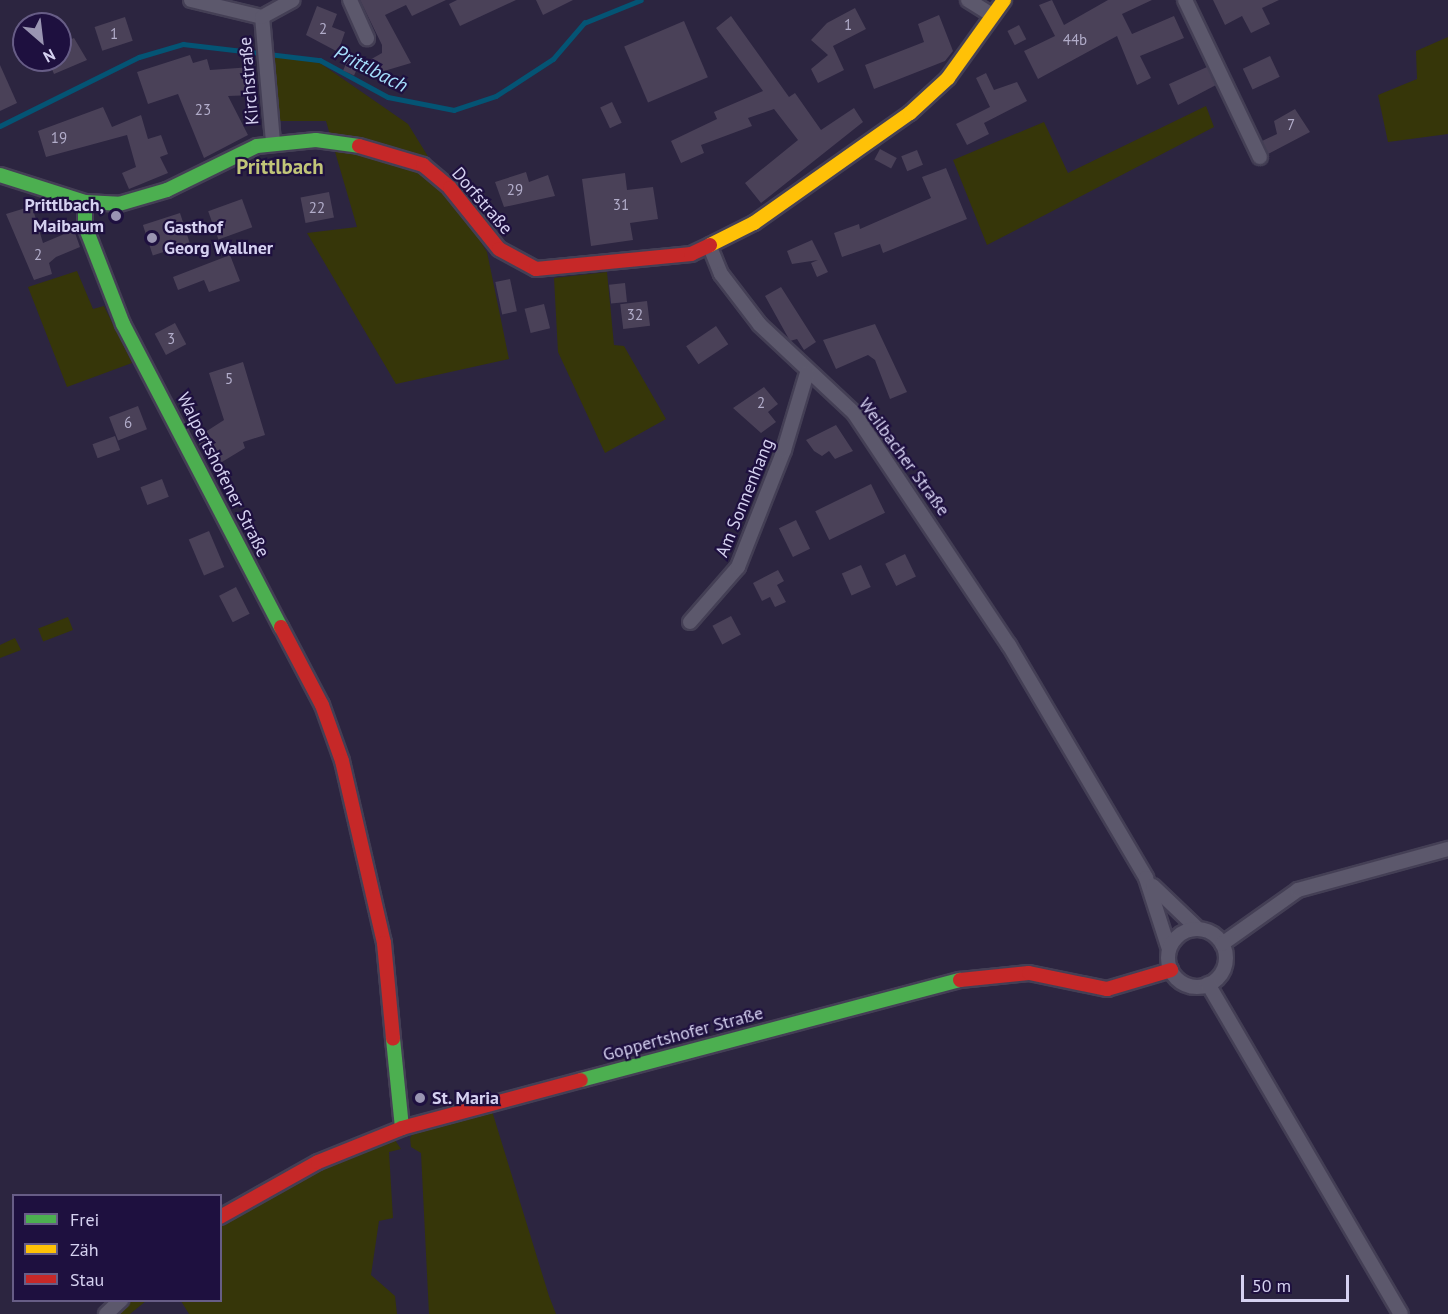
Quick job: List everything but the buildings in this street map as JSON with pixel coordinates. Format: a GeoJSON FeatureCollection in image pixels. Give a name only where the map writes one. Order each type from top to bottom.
{"type":"FeatureCollection","features":[{"type":"Feature","properties":{"kind":"street","name":"Kirchstraße"},"geometry":{"type":"LineString","coordinates":[[191,0],[262,17],[293,0]]}},
{"type":"Feature","properties":{"kind":"street"},"geometry":{"type":"LineString","coordinates":[[351,0],[367,38]]}},
{"type":"Feature","properties":{"kind":"street"},"geometry":{"type":"LineString","coordinates":[[968,0],[990,14]]}},
{"type":"Feature","properties":{"kind":"street","name":"Dorfstraße"},"geometry":{"type":"LineString","coordinates":[[0,175],[84,202],[148,198],[273,142],[316,140],[399,153],[450,188],[499,249],[536,269],[710,247],[754,224],[937,90],[990,14],[1004,0]]}},
{"type":"Feature","properties":{"kind":"street"},"geometry":{"type":"LineString","coordinates":[[1185,0],[1260,157]]}},
{"type":"Feature","properties":{"kind":"street","name":"Kirchstraße"},"geometry":{"type":"LineString","coordinates":[[262,17],[273,142]]}},
{"type":"Feature","properties":{"kind":"street","name":"Walpertshofener Straße"},"geometry":{"type":"LineString","coordinates":[[84,202],[86,226],[123,324],[322,705],[342,761],[384,943],[402,1128]]}},
{"type":"Feature","properties":{"kind":"street","name":"Weilbacher Straße"},"geometry":{"type":"LineString","coordinates":[[710,247],[721,274],[760,325],[807,373],[854,413],[1009,645],[1146,878]]}},
{"type":"Feature","properties":{"kind":"street","name":"Am Sonnenhang"},"geometry":{"type":"LineString","coordinates":[[690,621],[738,567],[784,450],[807,373]]}},
{"type":"Feature","properties":{"kind":"street"},"geometry":{"type":"LineString","coordinates":[[1222,944],[1298,890],[1448,849]]}},
{"type":"Feature","properties":{"kind":"street"},"geometry":{"type":"LineString","coordinates":[[1146,878],[1198,929],[1222,944]]}},
{"type":"Feature","properties":{"kind":"street"},"geometry":{"type":"LineString","coordinates":[[1146,878],[1170,949],[1171,970],[1184,983],[1208,984],[1222,971],[1222,944]]}},
{"type":"Feature","properties":{"kind":"street"},"geometry":{"type":"LineString","coordinates":[[1170,949],[1183,932],[1198,929]]}},
{"type":"Feature","properties":{"kind":"street","name":"Goppertshofer Straße"},"geometry":{"type":"LineString","coordinates":[[222,1216],[318,1162],[402,1128],[959,980],[1029,973],[1107,989],[1171,970]]}},
{"type":"Feature","properties":{"kind":"street"},"geometry":{"type":"LineString","coordinates":[[1208,984],[1401,1314]]}},
{"type":"Feature","properties":{"kind":"street"},"geometry":{"type":"LineString","coordinates":[[106,1314],[119,1302]]}},
{"type":"Feature","properties":{"kind":"shaded area"},"geometry":{"type":"Polygon","coordinates":[[[1448,37],[1448,134],[1388,142],[1378,95],[1417,79],[1416,51],[1448,37]]]}},
{"type":"Feature","properties":{"kind":"shaded area"},"geometry":{"type":"Polygon","coordinates":[[[272,56],[320,63],[408,124],[487,252],[509,359],[396,384],[307,233],[357,227],[326,121],[278,121],[272,56]]]}},
{"type":"Feature","properties":{"kind":"shaded area"},"geometry":{"type":"Polygon","coordinates":[[[1206,106],[1214,127],[987,245],[953,160],[1044,122],[1068,173],[1206,106]]]}},
{"type":"Feature","properties":{"kind":"shaded area"},"geometry":{"type":"Polygon","coordinates":[[[77,271],[93,309],[104,306],[132,363],[67,387],[28,287],[77,271]]]}},
{"type":"Feature","properties":{"kind":"shaded area"},"geometry":{"type":"Polygon","coordinates":[[[607,272],[614,345],[624,346],[666,419],[605,453],[558,352],[554,278],[607,272]]]}},
{"type":"Feature","properties":{"kind":"shaded area"},"geometry":{"type":"Polygon","coordinates":[[[68,617],[73,630],[43,642],[38,628],[68,617]]]}},
{"type":"Feature","properties":{"kind":"shaded area"},"geometry":{"type":"Polygon","coordinates":[[[15,638],[21,650],[0,658],[0,645],[15,638]]]}},
{"type":"Feature","properties":{"kind":"shaded area"},"geometry":{"type":"Polygon","coordinates":[[[492,1111],[556,1314],[429,1314],[421,1153],[411,1147],[410,1138],[414,1131],[492,1111]]]}},
{"type":"Feature","properties":{"kind":"shaded area"},"geometry":{"type":"Polygon","coordinates":[[[393,1137],[401,1149],[389,1152],[393,1218],[379,1221],[371,1275],[395,1296],[397,1314],[189,1314],[182,1302],[222,1302],[222,1224],[286,1185],[393,1137]]]}},
{"type":"Feature","properties":{"kind":"shaded area"},"geometry":{"type":"Polygon","coordinates":[[[130,1302],[145,1302],[130,1314],[118,1314],[130,1302]]]}},
{"type":"Feature","properties":{"kind":"waterway","name":"Prittlbach"},"geometry":{"type":"LineString","coordinates":[[0,126],[139,57],[183,44],[320,60],[388,97],[454,110],[496,96],[553,59],[584,23],[641,0]]}},
{"type":"Feature","properties":{"kind":"traffic: fast"},"geometry":{"type":"LineString","coordinates":[[0,175],[85,202],[119,204],[167,190],[257,146],[316,140],[359,146]]}},
{"type":"Feature","properties":{"kind":"traffic: fast"},"geometry":{"type":"LineString","coordinates":[[85,202],[85,226],[123,324],[281,627]]}},
{"type":"Feature","properties":{"kind":"traffic: fast"},"geometry":{"type":"LineString","coordinates":[[581,1080],[960,980]]}},
{"type":"Feature","properties":{"kind":"traffic: fast"},"geometry":{"type":"LineString","coordinates":[[393,1039],[402,1128]]}},
{"type":"Feature","properties":{"kind":"traffic: slow"},"geometry":{"type":"LineString","coordinates":[[710,245],[754,223],[910,113],[948,78],[1004,0]]}},
{"type":"Feature","properties":{"kind":"traffic: jam"},"geometry":{"type":"LineString","coordinates":[[359,146],[423,165],[450,188],[499,249],[536,269],[691,254],[710,245]]}},
{"type":"Feature","properties":{"kind":"traffic: jam"},"geometry":{"type":"LineString","coordinates":[[281,627],[322,705],[342,761],[384,943],[393,1039]]}},
{"type":"Feature","properties":{"kind":"traffic: jam"},"geometry":{"type":"LineString","coordinates":[[960,980],[1029,973],[1107,989],[1171,970]]}},
{"type":"Feature","properties":{"kind":"traffic: jam"},"geometry":{"type":"LineString","coordinates":[[222,1216],[318,1162],[402,1128],[581,1080]]}},
{"type":"Feature","properties":{"kind":"place","name":"Prittlbach, Maibaum"},"geometry":{"type":"Point","coordinates":[116,216]}},
{"type":"Feature","properties":{"kind":"place","name":"Gasthof Georg Wallner"},"geometry":{"type":"Point","coordinates":[152,238]}},
{"type":"Feature","properties":{"kind":"place","name":"St. Maria"},"geometry":{"type":"Point","coordinates":[420,1098]}},
{"type":"Feature","properties":{"kind":"district","name":"Prittlbach"},"geometry":{"type":"Point","coordinates":[280,167]}}]}
